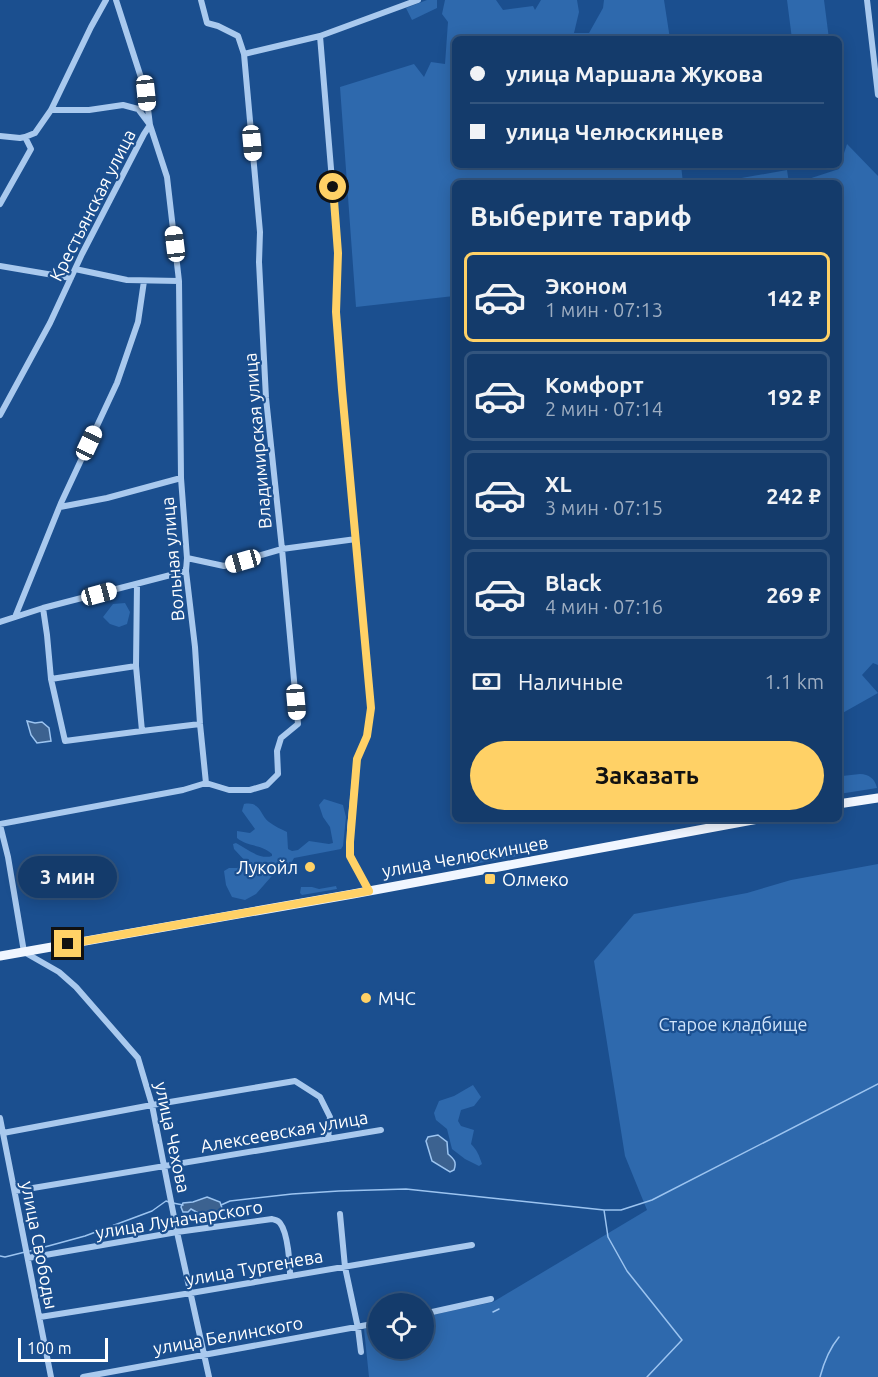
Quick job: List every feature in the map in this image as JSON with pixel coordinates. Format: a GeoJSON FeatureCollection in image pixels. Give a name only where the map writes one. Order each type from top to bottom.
{"type":"FeatureCollection","features":[{"type":"Feature","properties":{"kind":"main road"},"geometry":{"type":"LineString","coordinates":[[842,803],[878,798]]}},
{"type":"Feature","properties":{"kind":"main road","name":"улица Челюскинцев"},"geometry":{"type":"LineString","coordinates":[[0,957],[742,822]]}},
{"type":"Feature","properties":{"kind":"street"},"geometry":{"type":"LineString","coordinates":[[0,136],[20,138],[35,133],[51,110],[106,0]]}},
{"type":"Feature","properties":{"kind":"street","name":"Крестьянская улица"},"geometry":{"type":"LineString","coordinates":[[0,415],[50,322],[107,204],[150,125],[146,93],[116,0]]}},
{"type":"Feature","properties":{"kind":"street","name":"Владимирская улица"},"geometry":{"type":"LineString","coordinates":[[201,0],[207,23],[238,36],[244,54],[260,232],[259,262],[266,398],[298,724],[281,738],[277,752],[278,774],[267,785],[250,790],[229,790],[206,783]]}},
{"type":"Feature","properties":{"kind":"street"},"geometry":{"type":"LineString","coordinates":[[244,54],[320,36],[418,0]]}},
{"type":"Feature","properties":{"kind":"street"},"geometry":{"type":"LineString","coordinates":[[867,0],[878,95]]}},
{"type":"Feature","properties":{"kind":"street"},"geometry":{"type":"LineString","coordinates":[[320,36],[338,253],[336,312],[371,708],[367,736],[357,759],[350,856],[369,891]]}},
{"type":"Feature","properties":{"kind":"street"},"geometry":{"type":"LineString","coordinates":[[51,110],[89,110],[123,105],[138,109],[150,125]]}},
{"type":"Feature","properties":{"kind":"street","name":"Вольная улица"},"geometry":{"type":"LineString","coordinates":[[150,125],[166,177],[179,281],[181,478],[186,571],[195,647],[206,783]]}},
{"type":"Feature","properties":{"kind":"street"},"geometry":{"type":"LineString","coordinates":[[0,204],[31,149],[25,137]]}},
{"type":"Feature","properties":{"kind":"street"},"geometry":{"type":"LineString","coordinates":[[0,266],[71,278]]}},
{"type":"Feature","properties":{"kind":"street"},"geometry":{"type":"LineString","coordinates":[[75,270],[107,277],[144,281],[179,281]]}},
{"type":"Feature","properties":{"kind":"street"},"geometry":{"type":"LineString","coordinates":[[15,617],[60,507],[117,383],[138,322],[144,281]]}},
{"type":"Feature","properties":{"kind":"street"},"geometry":{"type":"LineString","coordinates":[[60,507],[107,498],[181,478]]}},
{"type":"Feature","properties":{"kind":"street"},"geometry":{"type":"LineString","coordinates":[[187,558],[224,566],[282,549],[356,539]]}},
{"type":"Feature","properties":{"kind":"street"},"geometry":{"type":"LineString","coordinates":[[0,622],[43,608],[186,571]]}},
{"type":"Feature","properties":{"kind":"street"},"geometry":{"type":"LineString","coordinates":[[137,584],[136,666],[142,731]]}},
{"type":"Feature","properties":{"kind":"street"},"geometry":{"type":"LineString","coordinates":[[43,608],[48,635],[51,679],[64,741],[200,724]]}},
{"type":"Feature","properties":{"kind":"street"},"geometry":{"type":"LineString","coordinates":[[51,679],[136,666]]}},
{"type":"Feature","properties":{"kind":"street"},"geometry":{"type":"LineString","coordinates":[[24,952],[4,857],[0,824],[183,790],[206,783]]}},
{"type":"Feature","properties":{"kind":"street","name":"улица Чехова"},"geometry":{"type":"LineString","coordinates":[[24,952],[59,972],[76,987],[138,1058],[152,1105],[209,1377]]}},
{"type":"Feature","properties":{"kind":"street"},"geometry":{"type":"LineString","coordinates":[[3,1133],[295,1081],[320,1096],[330,1117],[328,1139]]}},
{"type":"Feature","properties":{"kind":"street","name":"улица Свободы"},"geometry":{"type":"LineString","coordinates":[[0,1118],[51,1377]]}},
{"type":"Feature","properties":{"kind":"street","name":"Алексеевская улица"},"geometry":{"type":"LineString","coordinates":[[15,1191],[381,1130]]}},
{"type":"Feature","properties":{"kind":"street"},"geometry":{"type":"LineString","coordinates":[[340,1214],[345,1267],[361,1352]]}},
{"type":"Feature","properties":{"kind":"street","name":"улица Луначарского"},"geometry":{"type":"LineString","coordinates":[[28,1258],[177,1232],[272,1219],[281,1223],[286,1237],[291,1262],[290,1276]]}},
{"type":"Feature","properties":{"kind":"street","name":"улица Тургенева"},"geometry":{"type":"LineString","coordinates":[[40,1317],[472,1245]]}},
{"type":"Feature","properties":{"kind":"street"},"geometry":{"type":"LineString","coordinates":[[434,1312],[491,1299]]}},
{"type":"Feature","properties":{"kind":"street","name":"улица Белинского"},"geometry":{"type":"LineString","coordinates":[[83,1377],[368,1326]]}},
{"type":"Feature","properties":{"kind":"green space"},"geometry":{"type":"Polygon","coordinates":[[[427,0],[437,0],[437,8],[412,20],[406,8],[427,0]]]}},
{"type":"Feature","properties":{"kind":"green space"},"geometry":{"type":"Polygon","coordinates":[[[445,0],[496,0],[503,10],[533,6],[535,10],[541,0],[577,0],[579,12],[574,33],[589,33],[603,8],[604,0],[664,0],[670,36],[452,36],[452,168],[681,168],[683,180],[452,180],[452,296],[356,307],[340,87],[414,64],[424,77],[431,62],[445,64],[448,22],[442,14],[445,0]]]}},
{"type":"Feature","properties":{"kind":"green space"},"geometry":{"type":"Polygon","coordinates":[[[787,0],[824,0],[829,36],[792,36],[787,0]]]}},
{"type":"Feature","properties":{"kind":"green space"},"geometry":{"type":"Polygon","coordinates":[[[847,144],[878,176],[878,665],[873,663],[862,675],[878,693],[842,713],[842,180],[805,180],[842,168],[847,144]]]}},
{"type":"Feature","properties":{"kind":"green space"},"geometry":{"type":"Polygon","coordinates":[[[787,170],[789,180],[730,180],[787,170]]]}},
{"type":"Feature","properties":{"kind":"green space"},"geometry":{"type":"Polygon","coordinates":[[[125,603],[130,612],[127,624],[119,627],[110,624],[103,617],[113,604],[125,603]]]}},
{"type":"Feature","properties":{"kind":"green space"},"geometry":{"type":"Polygon","coordinates":[[[866,775],[875,782],[877,788],[842,794],[842,776],[866,775]]]}},
{"type":"Feature","properties":{"kind":"green space"},"geometry":{"type":"Polygon","coordinates":[[[324,799],[343,805],[346,817],[341,849],[294,858],[289,867],[278,869],[256,894],[245,900],[232,897],[226,885],[224,871],[247,863],[234,849],[233,844],[236,843],[258,855],[272,856],[263,849],[237,838],[237,831],[250,833],[255,829],[242,811],[244,804],[254,805],[269,822],[287,832],[288,849],[292,851],[298,850],[309,841],[333,843],[330,827],[319,805],[324,799]]]}},
{"type":"Feature","properties":{"kind":"green space"},"geometry":{"type":"Polygon","coordinates":[[[546,840],[548,847],[544,851],[464,865],[462,857],[546,840]]]}},
{"type":"Feature","properties":{"kind":"green space","name":"Старое кладбище"},"geometry":{"type":"Polygon","coordinates":[[[878,864],[878,1377],[369,1377],[364,1329],[368,1328],[368,1359],[434,1359],[434,1315],[493,1302],[647,1210],[625,1156],[594,961],[634,914],[747,893],[791,880],[878,864]]]}},
{"type":"Feature","properties":{"kind":"green space"},"geometry":{"type":"Polygon","coordinates":[[[336,886],[337,889],[302,895],[300,893],[301,887],[319,889],[336,886]]]}},
{"type":"Feature","properties":{"kind":"green space"},"geometry":{"type":"Polygon","coordinates":[[[473,1085],[481,1097],[474,1106],[461,1110],[458,1121],[461,1126],[474,1130],[471,1144],[481,1161],[482,1164],[479,1166],[452,1149],[447,1129],[436,1120],[434,1113],[439,1101],[454,1096],[473,1085]]]}},
{"type":"Feature","properties":{"kind":"shaded area"},"geometry":{"type":"Polygon","coordinates":[[[27,721],[42,722],[49,728],[51,741],[37,743],[31,735],[27,721]]]}},
{"type":"Feature","properties":{"kind":"shaded area"},"geometry":{"type":"Polygon","coordinates":[[[438,1135],[447,1142],[448,1154],[455,1163],[454,1170],[450,1172],[432,1161],[426,1141],[428,1137],[438,1135]]]}},
{"type":"Feature","properties":{"kind":"shaded area"},"geometry":{"type":"Polygon","coordinates":[[[207,1197],[220,1202],[222,1208],[219,1219],[209,1219],[191,1209],[183,1212],[181,1207],[183,1203],[207,1197]]]}},
{"type":"Feature","properties":{"kind":"waterway"},"geometry":{"type":"LineString","coordinates":[[221,1205],[230,1201],[292,1194],[406,1189],[621,1210],[652,1200],[878,1084]]}},
{"type":"Feature","properties":{"kind":"waterway"},"geometry":{"type":"LineString","coordinates":[[30,1251],[85,1236],[152,1211],[166,1201],[169,1202]]}},
{"type":"Feature","properties":{"kind":"waterway"},"geometry":{"type":"LineString","coordinates":[[173,1203],[183,1205]]}},
{"type":"Feature","properties":{"kind":"waterway"},"geometry":{"type":"LineString","coordinates":[[604,1210],[608,1237],[627,1271],[682,1340],[647,1377]]}},
{"type":"Feature","properties":{"kind":"waterway"},"geometry":{"type":"LineString","coordinates":[[0,1256],[25,1252]]}},
{"type":"Feature","properties":{"kind":"waterway"},"geometry":{"type":"LineString","coordinates":[[493,1312],[499,1309]]}},
{"type":"Feature","properties":{"kind":"waterway"},"geometry":{"type":"LineString","coordinates":[[820,1377],[827,1356],[839,1337]]}},
{"type":"Feature","properties":{"kind":"place","name":"Лукойл"},"geometry":{"type":"Point","coordinates":[310,867]}},
{"type":"Feature","properties":{"kind":"place","name":"Олмеко"},"geometry":{"type":"Point","coordinates":[490,879]}},
{"type":"Feature","properties":{"kind":"place","name":"МЧС"},"geometry":{"type":"Point","coordinates":[366,998]}},
{"type":"Feature","properties":{"kind":"route"},"geometry":{"type":"LineString","coordinates":[[68,944],[369,891],[350,856],[357,759],[367,736],[371,708],[336,312],[338,253],[333,187]]}}]}
